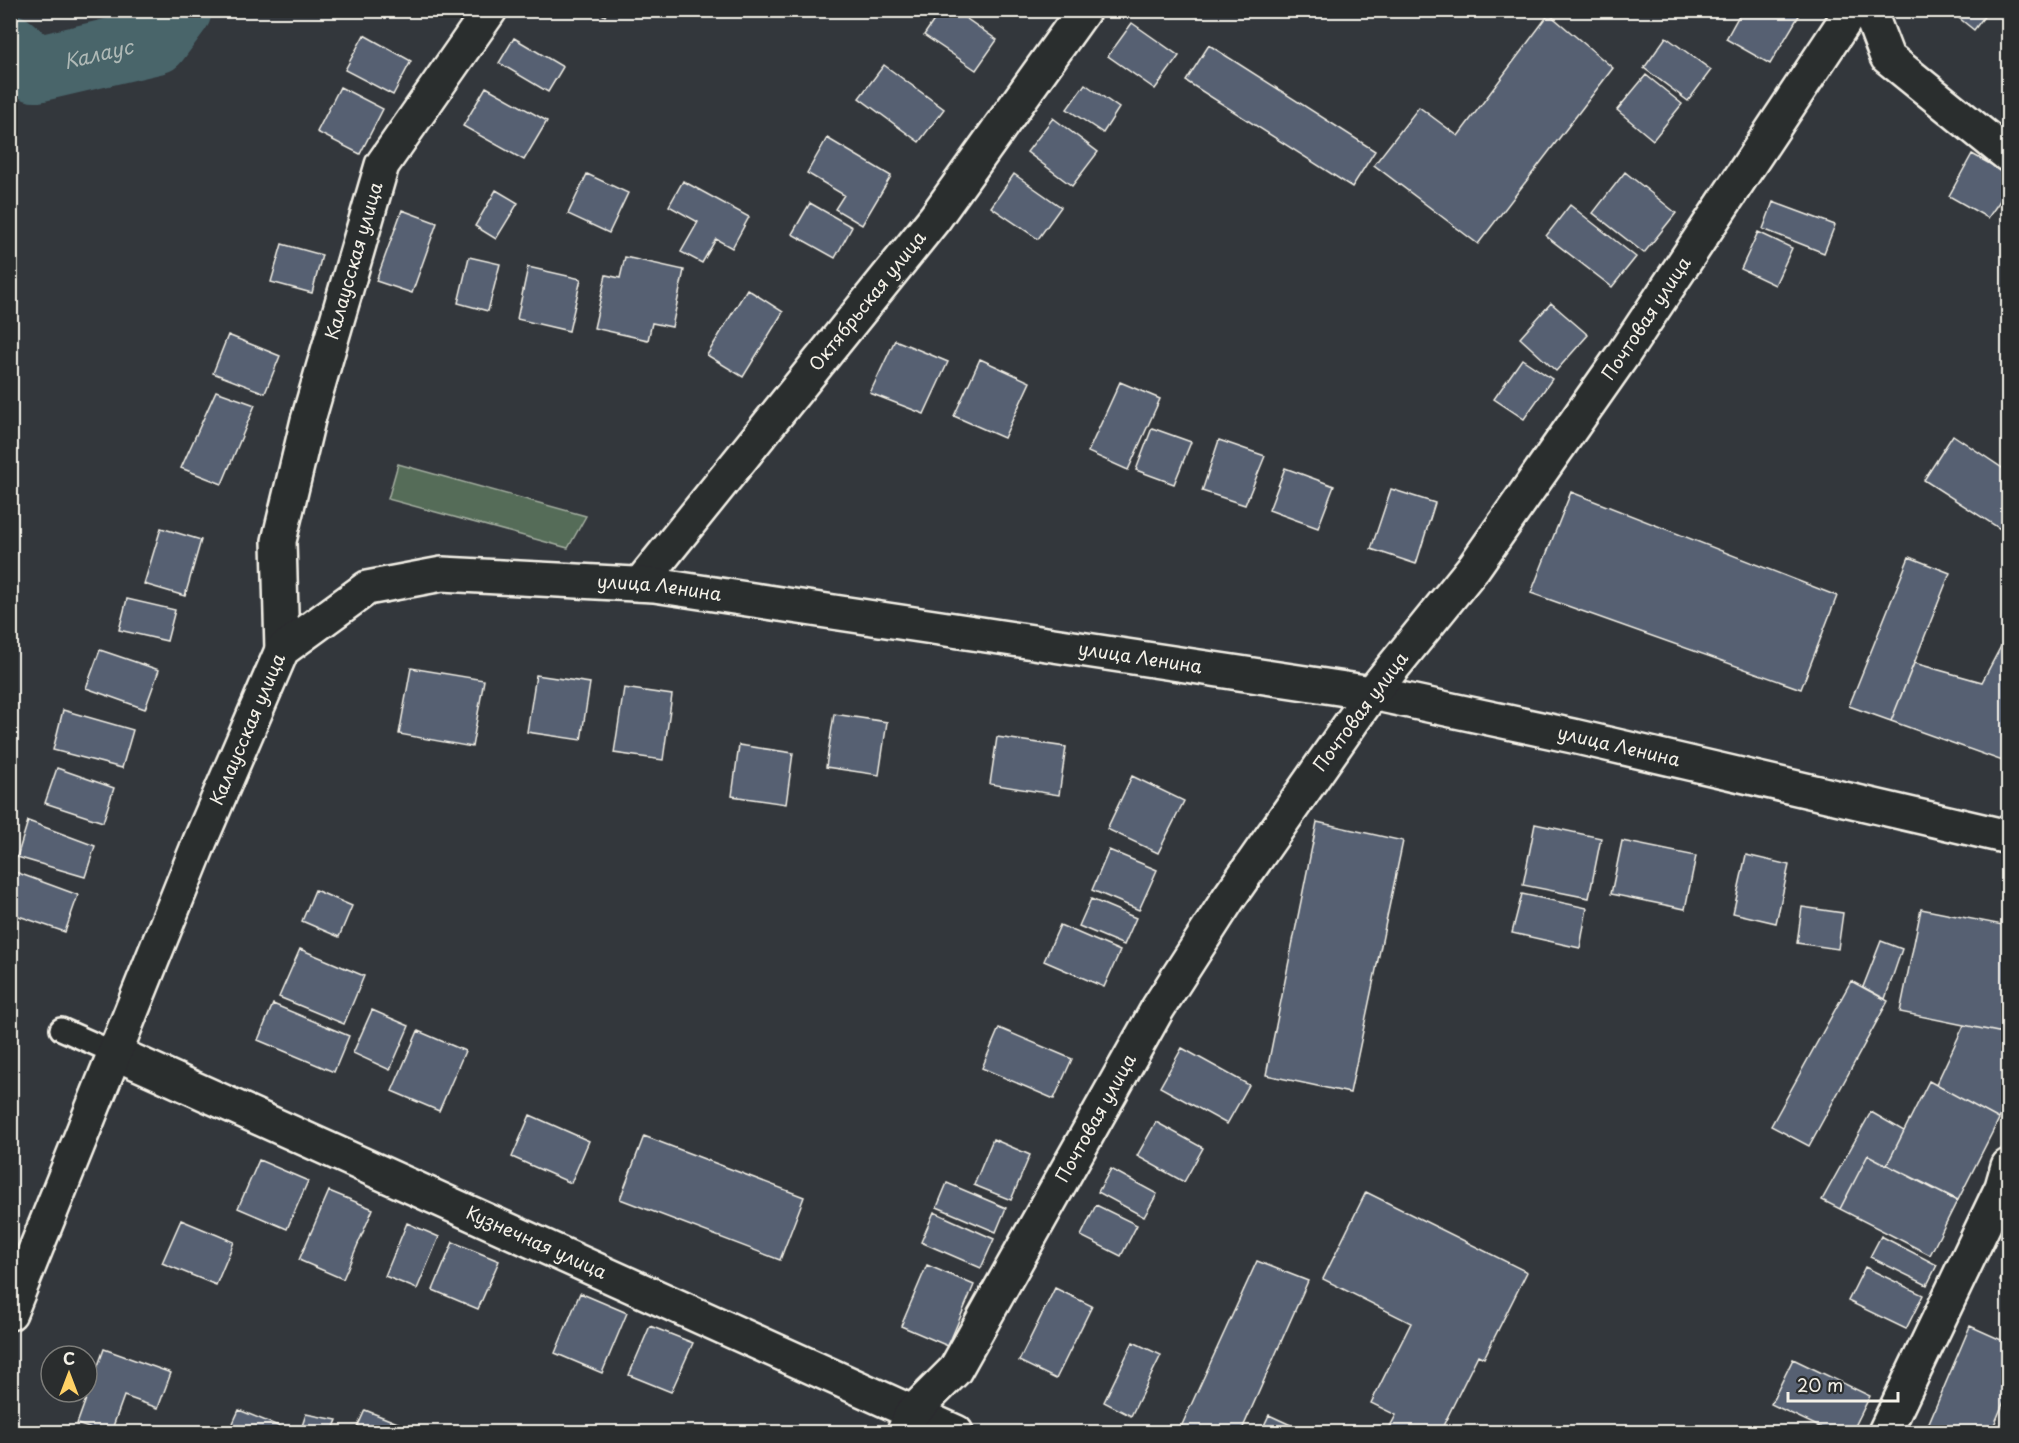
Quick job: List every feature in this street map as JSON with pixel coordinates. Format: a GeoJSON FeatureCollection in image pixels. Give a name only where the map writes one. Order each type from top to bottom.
{"type":"FeatureCollection","features":[{"type":"Feature","properties":{"kind":"street","name":"Калаусская улица"},"geometry":{"type":"LineString","coordinates":[[14,1293],[115,1053],[200,841],[282,651],[279,541],[308,420],[382,165],[490,10]]}},
{"type":"Feature","properties":{"kind":"street","name":"Октябрьская улица"},"geometry":{"type":"LineString","coordinates":[[640,584],[935,218],[1084,10]]}},
{"type":"Feature","properties":{"kind":"street","name":"Почтовая улица"},"geometry":{"type":"LineString","coordinates":[[907,1423],[956,1370],[1158,1008],[1228,899],[1372,693],[1474,567],[1622,356],[1852,10]]}},
{"type":"Feature","properties":{"kind":"street"},"geometry":{"type":"LineString","coordinates":[[1869,10],[1887,57],[2008,155]]}},
{"type":"Feature","properties":{"kind":"street","name":"улица Ленина"},"geometry":{"type":"LineString","coordinates":[[282,651],[367,588],[431,576],[442,574],[640,584],[1372,693],[1573,736],[2008,837]]}},
{"type":"Feature","properties":{"kind":"street","name":"Кузнечная улица"},"geometry":{"type":"LineString","coordinates":[[115,1053],[907,1423],[956,1432]]}},
{"type":"Feature","properties":{"kind":"street"},"geometry":{"type":"LineString","coordinates":[[1885,1432],[2002,1187],[2008,1166]]}},
{"type":"Feature","properties":{"kind":"lane"},"geometry":{"type":"LineString","coordinates":[[61,1029],[115,1053]]}},
{"type":"Feature","properties":{"kind":"green space"},"geometry":{"type":"Polygon","coordinates":[[[398,464],[586,516],[568,548],[388,499],[398,464]]]}},
{"type":"Feature","properties":{"kind":"building"},"geometry":{"type":"Polygon","coordinates":[[[595,10],[608,10],[605,16],[595,10]]]}},
{"type":"Feature","properties":{"kind":"building"},"geometry":{"type":"Polygon","coordinates":[[[941,10],[954,10],[997,40],[976,70],[924,35],[941,10]]]}},
{"type":"Feature","properties":{"kind":"building"},"geometry":{"type":"Polygon","coordinates":[[[1742,10],[1793,10],[1800,14],[1770,64],[1726,39],[1742,10]]]}},
{"type":"Feature","properties":{"kind":"building"},"geometry":{"type":"Polygon","coordinates":[[[1949,10],[1989,10],[1974,30],[1949,10]]]}},
{"type":"Feature","properties":{"kind":"building"},"geometry":{"type":"Polygon","coordinates":[[[1549,14],[1613,68],[1478,244],[1374,165],[1419,107],[1458,136],[1549,14]]]}},
{"type":"Feature","properties":{"kind":"building"},"geometry":{"type":"Polygon","coordinates":[[[1132,23],[1179,56],[1155,89],[1108,56],[1132,23]]]}},
{"type":"Feature","properties":{"kind":"building"},"geometry":{"type":"Polygon","coordinates":[[[364,35],[411,61],[393,95],[345,70],[364,35]]]}},
{"type":"Feature","properties":{"kind":"building"},"geometry":{"type":"Polygon","coordinates":[[[1666,37],[1711,70],[1688,101],[1644,68],[1666,37]]]}},
{"type":"Feature","properties":{"kind":"building"},"geometry":{"type":"Polygon","coordinates":[[[514,38],[563,67],[548,92],[499,63],[514,38]]]}},
{"type":"Feature","properties":{"kind":"building"},"geometry":{"type":"Polygon","coordinates":[[[1209,45],[1375,151],[1352,187],[1186,81],[1209,45]]]}},
{"type":"Feature","properties":{"kind":"building"},"geometry":{"type":"Polygon","coordinates":[[[884,65],[944,109],[919,142],[859,98],[884,65]]]}},
{"type":"Feature","properties":{"kind":"building"},"geometry":{"type":"Polygon","coordinates":[[[1646,75],[1682,104],[1653,140],[1617,110],[1646,75]]]}},
{"type":"Feature","properties":{"kind":"building"},"geometry":{"type":"Polygon","coordinates":[[[1085,84],[1119,108],[1103,133],[1067,109],[1085,84]]]}},
{"type":"Feature","properties":{"kind":"building"},"geometry":{"type":"Polygon","coordinates":[[[340,87],[383,109],[360,154],[317,132],[340,87]]]}},
{"type":"Feature","properties":{"kind":"building"},"geometry":{"type":"Polygon","coordinates":[[[486,87],[547,121],[524,160],[463,126],[486,87]]]}},
{"type":"Feature","properties":{"kind":"building"},"geometry":{"type":"Polygon","coordinates":[[[1053,118],[1098,152],[1072,186],[1027,152],[1053,118]]]}},
{"type":"Feature","properties":{"kind":"building"},"geometry":{"type":"Polygon","coordinates":[[[827,138],[891,176],[862,225],[835,209],[844,195],[807,173],[827,138]]]}},
{"type":"Feature","properties":{"kind":"building"},"geometry":{"type":"Polygon","coordinates":[[[1972,154],[2008,174],[2008,189],[1988,218],[1949,196],[1972,154]]]}},
{"type":"Feature","properties":{"kind":"building"},"geometry":{"type":"Polygon","coordinates":[[[1625,172],[1676,213],[1644,253],[1593,213],[1625,172]]]}},
{"type":"Feature","properties":{"kind":"building"},"geometry":{"type":"Polygon","coordinates":[[[587,174],[628,193],[609,233],[568,214],[587,174]]]}},
{"type":"Feature","properties":{"kind":"building"},"geometry":{"type":"Polygon","coordinates":[[[1014,174],[1061,207],[1038,239],[991,207],[1014,174]]]}},
{"type":"Feature","properties":{"kind":"building"},"geometry":{"type":"Polygon","coordinates":[[[683,181],[749,217],[732,248],[716,239],[702,263],[681,252],[698,222],[669,206],[683,181]]]}},
{"type":"Feature","properties":{"kind":"building"},"geometry":{"type":"Polygon","coordinates":[[[496,190],[518,203],[496,239],[475,226],[496,190]]]}},
{"type":"Feature","properties":{"kind":"building"},"geometry":{"type":"Polygon","coordinates":[[[1773,202],[1835,225],[1824,253],[1763,229],[1773,202]]]}},
{"type":"Feature","properties":{"kind":"building"},"geometry":{"type":"Polygon","coordinates":[[[810,203],[852,227],[835,258],[792,234],[810,203]]]}},
{"type":"Feature","properties":{"kind":"building"},"geometry":{"type":"Polygon","coordinates":[[[1570,205],[1636,257],[1612,287],[1546,236],[1570,205]]]}},
{"type":"Feature","properties":{"kind":"building"},"geometry":{"type":"Polygon","coordinates":[[[402,210],[437,223],[412,293],[376,281],[402,210]]]}},
{"type":"Feature","properties":{"kind":"building"},"geometry":{"type":"Polygon","coordinates":[[[1758,232],[1792,248],[1775,285],[1741,269],[1758,232]]]}},
{"type":"Feature","properties":{"kind":"building"},"geometry":{"type":"Polygon","coordinates":[[[282,244],[322,255],[312,293],[271,282],[282,244]]]}},
{"type":"Feature","properties":{"kind":"building"},"geometry":{"type":"Polygon","coordinates":[[[469,257],[500,264],[488,311],[458,303],[469,257]]]}},
{"type":"Feature","properties":{"kind":"building"},"geometry":{"type":"Polygon","coordinates":[[[625,257],[684,270],[672,327],[652,323],[648,340],[594,328],[606,275],[620,278],[625,257]]]}},
{"type":"Feature","properties":{"kind":"building"},"geometry":{"type":"Polygon","coordinates":[[[528,267],[581,279],[569,331],[517,319],[528,267]]]}},
{"type":"Feature","properties":{"kind":"building"},"geometry":{"type":"Polygon","coordinates":[[[747,289],[783,312],[743,377],[707,355],[747,289]]]}},
{"type":"Feature","properties":{"kind":"building"},"geometry":{"type":"Polygon","coordinates":[[[1551,303],[1588,335],[1556,371],[1520,338],[1551,303]]]}},
{"type":"Feature","properties":{"kind":"building"},"geometry":{"type":"Polygon","coordinates":[[[228,335],[280,356],[265,393],[213,373],[228,335]]]}},
{"type":"Feature","properties":{"kind":"building"},"geometry":{"type":"Polygon","coordinates":[[[895,340],[948,362],[924,414],[870,393],[895,340]]]}},
{"type":"Feature","properties":{"kind":"building"},"geometry":{"type":"Polygon","coordinates":[[[980,359],[1030,382],[1004,438],[954,416],[980,359]]]}},
{"type":"Feature","properties":{"kind":"building"},"geometry":{"type":"Polygon","coordinates":[[[1522,359],[1552,379],[1524,419],[1494,399],[1522,359]]]}},
{"type":"Feature","properties":{"kind":"building"},"geometry":{"type":"Polygon","coordinates":[[[1120,382],[1160,399],[1128,470],[1088,452],[1120,382]]]}},
{"type":"Feature","properties":{"kind":"building"},"geometry":{"type":"Polygon","coordinates":[[[216,391],[255,405],[222,484],[181,468],[216,391]]]}},
{"type":"Feature","properties":{"kind":"building"},"geometry":{"type":"Polygon","coordinates":[[[1152,428],[1191,442],[1174,484],[1136,470],[1152,428]]]}},
{"type":"Feature","properties":{"kind":"building"},"geometry":{"type":"Polygon","coordinates":[[[1953,435],[2008,472],[2008,534],[1924,480],[1953,435]]]}},
{"type":"Feature","properties":{"kind":"building"},"geometry":{"type":"Polygon","coordinates":[[[1219,440],[1265,456],[1245,505],[1202,491],[1219,440]]]}},
{"type":"Feature","properties":{"kind":"building"},"geometry":{"type":"Polygon","coordinates":[[[1285,468],[1334,486],[1318,528],[1269,510],[1285,468]]]}},
{"type":"Feature","properties":{"kind":"building"},"geometry":{"type":"Polygon","coordinates":[[[1391,489],[1435,503],[1416,564],[1371,549],[1391,489]]]}},
{"type":"Feature","properties":{"kind":"building"},"geometry":{"type":"Polygon","coordinates":[[[1571,492],[1837,596],[1801,689],[1531,593],[1571,492]]]}},
{"type":"Feature","properties":{"kind":"building"},"geometry":{"type":"Polygon","coordinates":[[[161,528],[201,540],[185,596],[144,584],[161,528]]]}},
{"type":"Feature","properties":{"kind":"building"},"geometry":{"type":"Polygon","coordinates":[[[1909,557],[1950,573],[1891,721],[1849,706],[1909,557]]]}},
{"type":"Feature","properties":{"kind":"building"},"geometry":{"type":"Polygon","coordinates":[[[127,599],[175,610],[167,641],[119,630],[127,599]]]}},
{"type":"Feature","properties":{"kind":"building"},"geometry":{"type":"Polygon","coordinates":[[[2008,633],[2008,763],[1891,721],[1914,663],[1982,682],[2008,633]]]}},
{"type":"Feature","properties":{"kind":"building"},"geometry":{"type":"Polygon","coordinates":[[[100,650],[159,670],[145,709],[86,688],[100,650]]]}},
{"type":"Feature","properties":{"kind":"building"},"geometry":{"type":"Polygon","coordinates":[[[411,668],[484,680],[472,747],[399,734],[411,668]]]}},
{"type":"Feature","properties":{"kind":"building"},"geometry":{"type":"Polygon","coordinates":[[[536,675],[590,683],[581,740],[527,732],[536,675]]]}},
{"type":"Feature","properties":{"kind":"building"},"geometry":{"type":"Polygon","coordinates":[[[624,688],[672,695],[663,760],[614,753],[624,688]]]}},
{"type":"Feature","properties":{"kind":"building"},"geometry":{"type":"Polygon","coordinates":[[[63,710],[133,730],[122,768],[53,750],[63,710]]]}},
{"type":"Feature","properties":{"kind":"building"},"geometry":{"type":"Polygon","coordinates":[[[834,714],[887,722],[879,775],[826,767],[834,714]]]}},
{"type":"Feature","properties":{"kind":"building"},"geometry":{"type":"Polygon","coordinates":[[[997,737],[1066,747],[1059,795],[990,784],[997,737]]]}},
{"type":"Feature","properties":{"kind":"building"},"geometry":{"type":"Polygon","coordinates":[[[739,745],[793,753],[786,804],[732,796],[739,745]]]}},
{"type":"Feature","properties":{"kind":"building"},"geometry":{"type":"Polygon","coordinates":[[[57,768],[114,788],[103,822],[45,803],[57,768]]]}},
{"type":"Feature","properties":{"kind":"building"},"geometry":{"type":"Polygon","coordinates":[[[1132,776],[1184,801],[1158,853],[1107,829],[1132,776]]]}},
{"type":"Feature","properties":{"kind":"building"},"geometry":{"type":"Polygon","coordinates":[[[28,821],[95,846],[85,877],[17,857],[28,821]]]}},
{"type":"Feature","properties":{"kind":"building"},"geometry":{"type":"Polygon","coordinates":[[[1317,822],[1403,841],[1350,1093],[1266,1075],[1317,822]]]}},
{"type":"Feature","properties":{"kind":"building"},"geometry":{"type":"Polygon","coordinates":[[[1535,824],[1601,838],[1589,898],[1523,885],[1535,824]]]}},
{"type":"Feature","properties":{"kind":"building"},"geometry":{"type":"Polygon","coordinates":[[[1622,841],[1696,856],[1685,909],[1611,894],[1622,841]]]}},
{"type":"Feature","properties":{"kind":"building"},"geometry":{"type":"Polygon","coordinates":[[[1109,850],[1157,870],[1139,910],[1092,890],[1109,850]]]}},
{"type":"Feature","properties":{"kind":"building"},"geometry":{"type":"Polygon","coordinates":[[[1746,855],[1789,865],[1776,923],[1733,913],[1746,855]]]}},
{"type":"Feature","properties":{"kind":"building"},"geometry":{"type":"Polygon","coordinates":[[[10,870],[78,895],[65,932],[10,913],[10,870]]]}},
{"type":"Feature","properties":{"kind":"building"},"geometry":{"type":"Polygon","coordinates":[[[315,890],[352,906],[339,937],[302,921],[315,890]]]}},
{"type":"Feature","properties":{"kind":"building"},"geometry":{"type":"Polygon","coordinates":[[[1522,894],[1587,908],[1580,948],[1512,933],[1522,894]]]}},
{"type":"Feature","properties":{"kind":"building"},"geometry":{"type":"Polygon","coordinates":[[[1091,899],[1136,918],[1124,945],[1079,926],[1091,899]]]}},
{"type":"Feature","properties":{"kind":"building"},"geometry":{"type":"Polygon","coordinates":[[[1802,907],[1843,913],[1838,949],[1797,943],[1802,907]]]}},
{"type":"Feature","properties":{"kind":"building"},"geometry":{"type":"Polygon","coordinates":[[[1921,909],[2008,926],[2008,1034],[1900,1012],[1921,909]]]}},
{"type":"Feature","properties":{"kind":"building"},"geometry":{"type":"Polygon","coordinates":[[[1060,925],[1120,951],[1104,987],[1044,961],[1060,925]]]}},
{"type":"Feature","properties":{"kind":"building"},"geometry":{"type":"Polygon","coordinates":[[[1881,941],[1902,949],[1885,999],[1863,987],[1881,941]]]}},
{"type":"Feature","properties":{"kind":"building"},"geometry":{"type":"Polygon","coordinates":[[[300,949],[364,976],[344,1024],[279,997],[300,949]]]}},
{"type":"Feature","properties":{"kind":"building"},"geometry":{"type":"Polygon","coordinates":[[[1851,981],[1888,1001],[1809,1146],[1771,1126],[1851,981]]]}},
{"type":"Feature","properties":{"kind":"building"},"geometry":{"type":"Polygon","coordinates":[[[273,1004],[349,1036],[334,1072],[258,1040],[273,1004]]]}},
{"type":"Feature","properties":{"kind":"building"},"geometry":{"type":"Polygon","coordinates":[[[372,1010],[409,1026],[390,1070],[353,1053],[372,1010]]]}},
{"type":"Feature","properties":{"kind":"building"},"geometry":{"type":"Polygon","coordinates":[[[1964,1025],[2008,1034],[2008,1100],[1999,1119],[1936,1085],[1964,1025]]]}},
{"type":"Feature","properties":{"kind":"building"},"geometry":{"type":"Polygon","coordinates":[[[999,1028],[1072,1059],[1054,1099],[982,1068],[999,1028]]]}},
{"type":"Feature","properties":{"kind":"building"},"geometry":{"type":"Polygon","coordinates":[[[418,1031],[465,1051],[439,1111],[392,1091],[418,1031]]]}},
{"type":"Feature","properties":{"kind":"building"},"geometry":{"type":"Polygon","coordinates":[[[1182,1048],[1249,1085],[1227,1124],[1160,1087],[1182,1048]]]}},
{"type":"Feature","properties":{"kind":"building"},"geometry":{"type":"Polygon","coordinates":[[[1929,1081],[1999,1119],[1958,1200],[1887,1165],[1929,1081]]]}},
{"type":"Feature","properties":{"kind":"building"},"geometry":{"type":"Polygon","coordinates":[[[1871,1112],[1904,1131],[1887,1165],[1868,1155],[1840,1209],[1822,1200],[1871,1112]]]}},
{"type":"Feature","properties":{"kind":"building"},"geometry":{"type":"Polygon","coordinates":[[[530,1115],[589,1141],[571,1183],[512,1157],[530,1115]]]}},
{"type":"Feature","properties":{"kind":"building"},"geometry":{"type":"Polygon","coordinates":[[[1156,1122],[1203,1148],[1184,1182],[1137,1156],[1156,1122]]]}},
{"type":"Feature","properties":{"kind":"building"},"geometry":{"type":"Polygon","coordinates":[[[644,1136],[804,1197],[780,1260],[620,1199],[644,1136]]]}},
{"type":"Feature","properties":{"kind":"building"},"geometry":{"type":"Polygon","coordinates":[[[993,1139],[1030,1155],[1011,1200],[974,1185],[993,1139]]]}},
{"type":"Feature","properties":{"kind":"building"},"geometry":{"type":"Polygon","coordinates":[[[1868,1155],[1957,1201],[1930,1255],[1840,1209],[1868,1155]]]}},
{"type":"Feature","properties":{"kind":"building"},"geometry":{"type":"Polygon","coordinates":[[[259,1160],[308,1181],[287,1229],[238,1208],[259,1160]]]}},
{"type":"Feature","properties":{"kind":"building"},"geometry":{"type":"Polygon","coordinates":[[[1111,1169],[1157,1194],[1144,1217],[1098,1192],[1111,1169]]]}},
{"type":"Feature","properties":{"kind":"building"},"geometry":{"type":"Polygon","coordinates":[[[947,1183],[1006,1208],[996,1232],[937,1207],[947,1183]]]}},
{"type":"Feature","properties":{"kind":"building"},"geometry":{"type":"Polygon","coordinates":[[[329,1191],[373,1209],[343,1279],[299,1260],[329,1191]]]}},
{"type":"Feature","properties":{"kind":"building"},"geometry":{"type":"Polygon","coordinates":[[[1366,1192],[1527,1272],[1484,1358],[1478,1355],[1440,1432],[1387,1432],[1396,1415],[1371,1403],[1411,1323],[1323,1279],[1366,1192]]]}},
{"type":"Feature","properties":{"kind":"building"},"geometry":{"type":"Polygon","coordinates":[[[1096,1205],[1137,1225],[1121,1256],[1081,1236],[1096,1205]]]}},
{"type":"Feature","properties":{"kind":"building"},"geometry":{"type":"Polygon","coordinates":[[[934,1212],[994,1239],[981,1268],[921,1242],[934,1212]]]}},
{"type":"Feature","properties":{"kind":"building"},"geometry":{"type":"Polygon","coordinates":[[[181,1220],[234,1242],[216,1285],[162,1263],[181,1220]]]}},
{"type":"Feature","properties":{"kind":"building"},"geometry":{"type":"Polygon","coordinates":[[[407,1223],[439,1237],[417,1289],[385,1276],[407,1223]]]}},
{"type":"Feature","properties":{"kind":"building"},"geometry":{"type":"Polygon","coordinates":[[[1881,1236],[1937,1265],[1927,1285],[1870,1257],[1881,1236]]]}},
{"type":"Feature","properties":{"kind":"building"},"geometry":{"type":"Polygon","coordinates":[[[453,1242],[499,1261],[478,1309],[433,1290],[453,1242]]]}},
{"type":"Feature","properties":{"kind":"building"},"geometry":{"type":"Polygon","coordinates":[[[1257,1261],[1308,1281],[1241,1432],[1194,1432],[1181,1427],[1257,1261]]]}},
{"type":"Feature","properties":{"kind":"building"},"geometry":{"type":"Polygon","coordinates":[[[2008,1261],[2008,1285],[2000,1281],[2008,1261]]]}},
{"type":"Feature","properties":{"kind":"building"},"geometry":{"type":"Polygon","coordinates":[[[927,1265],[974,1285],[948,1346],[901,1326],[927,1265]]]}},
{"type":"Feature","properties":{"kind":"building"},"geometry":{"type":"Polygon","coordinates":[[[1865,1267],[1923,1295],[1906,1329],[1848,1301],[1865,1267]]]}},
{"type":"Feature","properties":{"kind":"building"},"geometry":{"type":"Polygon","coordinates":[[[1055,1288],[1092,1306],[1056,1379],[1019,1361],[1055,1288]]]}},
{"type":"Feature","properties":{"kind":"building"},"geometry":{"type":"Polygon","coordinates":[[[580,1293],[627,1313],[602,1373],[555,1353],[580,1293]]]}},
{"type":"Feature","properties":{"kind":"building"},"geometry":{"type":"Polygon","coordinates":[[[650,1326],[693,1343],[671,1392],[629,1375],[650,1326]]]}},
{"type":"Feature","properties":{"kind":"building"},"geometry":{"type":"Polygon","coordinates":[[[1970,1326],[2008,1343],[2008,1392],[1991,1432],[1925,1432],[1970,1326]]]}},
{"type":"Feature","properties":{"kind":"building"},"geometry":{"type":"Polygon","coordinates":[[[1133,1342],[1161,1355],[1131,1416],[1104,1402],[1133,1342]]]}},
{"type":"Feature","properties":{"kind":"building"},"geometry":{"type":"Polygon","coordinates":[[[104,1349],[171,1373],[158,1408],[124,1396],[111,1432],[101,1432],[77,1424],[84,1404],[99,1404],[99,1363],[104,1349]]]}},
{"type":"Feature","properties":{"kind":"building"},"geometry":{"type":"Polygon","coordinates":[[[1793,1359],[1870,1396],[1852,1432],[1830,1432],[1771,1404],[1793,1359]]]}},
{"type":"Feature","properties":{"kind":"building"},"geometry":{"type":"Polygon","coordinates":[[[239,1410],[288,1430],[287,1432],[229,1432],[239,1410]]]}},
{"type":"Feature","properties":{"kind":"building"},"geometry":{"type":"Polygon","coordinates":[[[365,1410],[400,1424],[396,1432],[355,1432],[365,1410]]]}},
{"type":"Feature","properties":{"kind":"building"},"geometry":{"type":"Polygon","coordinates":[[[306,1414],[337,1420],[332,1432],[300,1432],[306,1414]]]}},
{"type":"Feature","properties":{"kind":"building"},"geometry":{"type":"Polygon","coordinates":[[[1269,1415],[1306,1432],[1261,1432],[1269,1415]]]}},
{"type":"Feature","properties":{"kind":"waterway","name":"Калаус"},"geometry":{"type":"LineString","coordinates":[[10,47],[36,69],[156,41],[179,10]]}}]}
